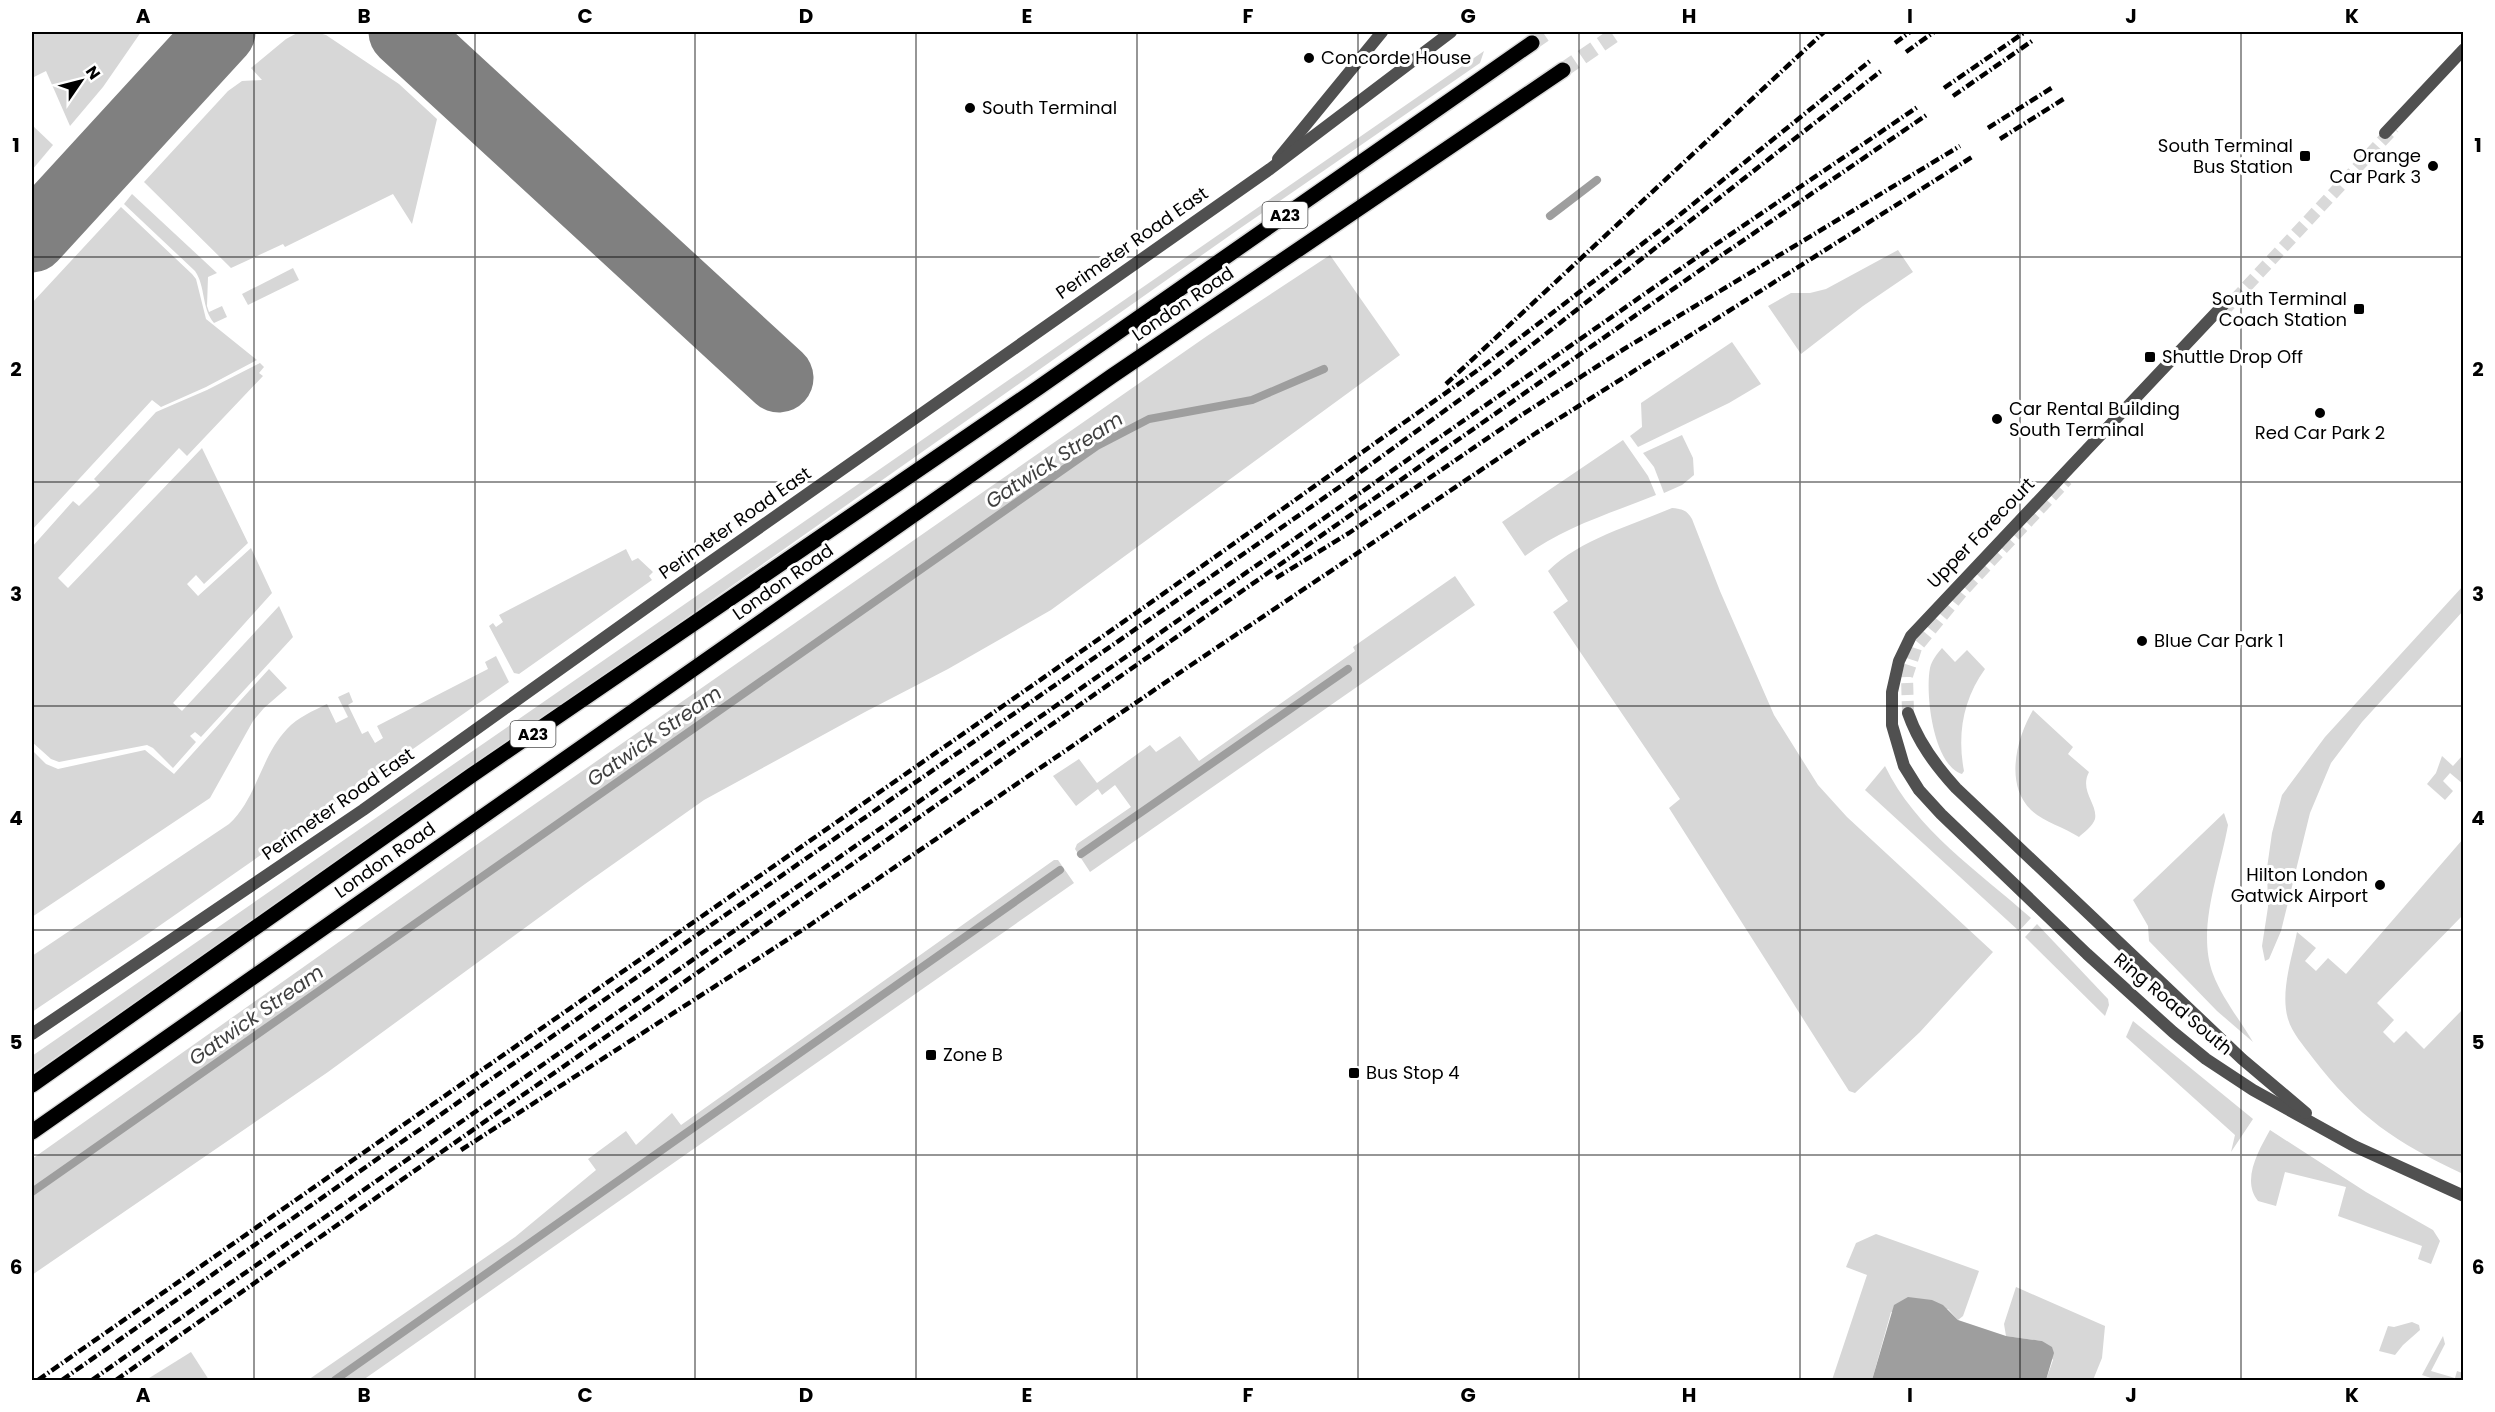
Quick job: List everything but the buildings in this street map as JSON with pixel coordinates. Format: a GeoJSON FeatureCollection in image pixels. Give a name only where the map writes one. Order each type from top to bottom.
{"type":"FeatureCollection","features":[{"type":"Feature","properties":{"kind":"main road","name":"London Road"},"geometry":{"type":"LineString","coordinates":[[32,1085],[472,775],[1048,381],[1532,43]]}},
{"type":"Feature","properties":{"kind":"main road","name":"London Road"},"geometry":{"type":"LineString","coordinates":[[32,1132],[1102,383],[1563,70]]}},
{"type":"Feature","properties":{"kind":"street"},"geometry":{"type":"LineString","coordinates":[[1270,169],[1293,138],[1382,32]]}},
{"type":"Feature","properties":{"kind":"street","name":"Perimeter Road East"},"geometry":{"type":"LineString","coordinates":[[32,1034],[363,810],[1174,234],[1270,169],[1451,32]]}},
{"type":"Feature","properties":{"kind":"street"},"geometry":{"type":"LineString","coordinates":[[2385,133],[2463,49]]}},
{"type":"Feature","properties":{"kind":"street","name":"Upper Forecourt"},"geometry":{"type":"LineString","coordinates":[[1955,827],[1919,790],[1900,757],[1892,725],[1891,710],[1894,685],[1905,646],[1919,625],[2227,301]]}},
{"type":"Feature","properties":{"kind":"street"},"geometry":{"type":"LineString","coordinates":[[1908,713],[1918,738],[1933,762],[1956,788],[2242,1059],[2323,1127]]}},
{"type":"Feature","properties":{"kind":"street","name":"Ring Road South"},"geometry":{"type":"LineString","coordinates":[[1955,827],[2087,954],[2206,1059],[2253,1090],[2354,1146],[2463,1196]]}},
{"type":"Feature","properties":{"kind":"shaded area"},"geometry":{"type":"Polygon","coordinates":[[[32,32],[141,32],[103,87],[70,126],[46,71],[32,78],[32,32]]]}},
{"type":"Feature","properties":{"kind":"shaded area"},"geometry":{"type":"Polygon","coordinates":[[[299,32],[326,35],[399,84],[437,119],[412,224],[393,194],[285,247],[283,244],[231,268],[144,182],[228,91],[242,81],[262,80],[251,68],[286,39],[299,32]]]}},
{"type":"Feature","properties":{"kind":"shaded area"},"geometry":{"type":"Polygon","coordinates":[[[1484,51],[1480,63],[1239,229],[32,1074],[32,1056],[1484,51]]]}},
{"type":"Feature","properties":{"kind":"shaded area"},"geometry":{"type":"Polygon","coordinates":[[[32,125],[53,145],[32,170],[32,125]]]}},
{"type":"Feature","properties":{"kind":"shaded area"},"geometry":{"type":"Polygon","coordinates":[[[132,194],[217,273],[208,277],[207,306],[209,312],[222,306],[227,317],[214,323],[207,310],[201,284],[195,271],[124,204],[132,194]]]}},
{"type":"Feature","properties":{"kind":"shaded area"},"geometry":{"type":"Polygon","coordinates":[[[121,207],[196,279],[206,319],[257,360],[206,387],[161,407],[152,400],[32,530],[32,303],[121,207]]]}},
{"type":"Feature","properties":{"kind":"shaded area"},"geometry":{"type":"Polygon","coordinates":[[[1898,250],[1913,272],[1863,306],[1801,354],[1768,306],[1791,293],[1810,293],[1826,289],[1898,250]]]}},
{"type":"Feature","properties":{"kind":"shaded area"},"geometry":{"type":"Polygon","coordinates":[[[1330,255],[1400,355],[1051,610],[948,669],[704,800],[328,1072],[32,1275],[32,1159],[469,850],[1207,336],[1330,255]]]}},
{"type":"Feature","properties":{"kind":"shaded area"},"geometry":{"type":"Polygon","coordinates":[[[293,268],[299,280],[248,305],[242,294],[293,268]]]}},
{"type":"Feature","properties":{"kind":"shaded area"},"geometry":{"type":"Polygon","coordinates":[[[1732,342],[1761,384],[1729,403],[1638,447],[1630,436],[1642,427],[1641,403],[1732,342]]]}},
{"type":"Feature","properties":{"kind":"shaded area"},"geometry":{"type":"Polygon","coordinates":[[[260,363],[264,367],[259,373],[263,376],[187,456],[179,448],[58,578],[68,588],[202,448],[248,543],[204,584],[196,575],[187,584],[198,596],[251,548],[272,593],[173,703],[182,711],[279,606],[293,637],[201,737],[195,732],[190,736],[196,742],[173,768],[147,745],[59,762],[51,759],[32,742],[32,547],[73,501],[79,506],[100,485],[94,479],[156,412],[207,390],[260,363]]]}},
{"type":"Feature","properties":{"kind":"shaded area"},"geometry":{"type":"Polygon","coordinates":[[[1682,435],[1693,458],[1694,475],[1682,485],[1664,493],[1654,467],[1643,453],[1682,435]]]}},
{"type":"Feature","properties":{"kind":"shaded area"},"geometry":{"type":"Polygon","coordinates":[[[1623,440],[1648,476],[1656,495],[1572,529],[1525,556],[1502,522],[1623,440]]]}},
{"type":"Feature","properties":{"kind":"shaded area"},"geometry":{"type":"Polygon","coordinates":[[[1672,508],[1684,511],[1692,519],[1720,591],[1774,715],[1818,785],[1847,817],[1993,952],[1920,1032],[1855,1093],[1849,1091],[1669,808],[1680,799],[1553,612],[1568,601],[1548,571],[1575,550],[1623,527],[1672,508]]]}},
{"type":"Feature","properties":{"kind":"shaded area"},"geometry":{"type":"Polygon","coordinates":[[[626,549],[632,561],[638,558],[653,572],[649,576],[652,580],[519,674],[514,673],[489,626],[493,623],[496,627],[503,622],[499,615],[626,549]]]}},
{"type":"Feature","properties":{"kind":"shaded area"},"geometry":{"type":"Polygon","coordinates":[[[1455,576],[1475,605],[1090,872],[1075,849],[1077,844],[1131,807],[1115,785],[1102,795],[1098,789],[1076,806],[1053,776],[1079,759],[1097,783],[1150,745],[1156,752],[1180,736],[1199,761],[1355,651],[1353,647],[1455,576]]]}},
{"type":"Feature","properties":{"kind":"shaded area"},"geometry":{"type":"Polygon","coordinates":[[[2463,586],[2463,611],[2362,722],[2331,763],[2310,813],[2281,931],[2269,959],[2265,961],[2262,946],[2268,907],[2267,868],[2272,833],[2282,795],[2325,737],[2463,586]]]}},
{"type":"Feature","properties":{"kind":"shaded area"},"geometry":{"type":"Polygon","coordinates":[[[1942,648],[1955,662],[1967,650],[1985,669],[1971,693],[1964,718],[1961,744],[1964,771],[1962,774],[1952,768],[1944,757],[1933,727],[1930,710],[1930,668],[1942,648]]]}},
{"type":"Feature","properties":{"kind":"shaded area"},"geometry":{"type":"Polygon","coordinates":[[[496,656],[509,682],[32,1012],[32,956],[229,824],[253,790],[278,740],[296,721],[327,704],[336,723],[348,717],[338,697],[349,692],[353,702],[348,705],[362,734],[368,731],[375,743],[383,738],[377,726],[488,669],[485,662],[496,656]]]}},
{"type":"Feature","properties":{"kind":"shaded area"},"geometry":{"type":"Polygon","coordinates":[[[269,669],[287,688],[253,721],[210,798],[32,917],[32,750],[46,764],[58,769],[145,750],[174,774],[269,669]]]}},
{"type":"Feature","properties":{"kind":"shaded area"},"geometry":{"type":"Polygon","coordinates":[[[2033,710],[2073,747],[2068,754],[2089,772],[2086,785],[2094,808],[2095,819],[2079,837],[2031,810],[2018,787],[2016,760],[2018,747],[2033,710]]]}},
{"type":"Feature","properties":{"kind":"shaded area"},"geometry":{"type":"Polygon","coordinates":[[[2442,756],[2453,766],[2462,756],[2463,758],[2463,784],[2450,773],[2443,781],[2453,791],[2445,800],[2427,784],[2436,773],[2442,756]]]}},
{"type":"Feature","properties":{"kind":"shaded area"},"geometry":{"type":"Polygon","coordinates":[[[1885,766],[1913,810],[1931,830],[2031,918],[2019,931],[1865,790],[1885,766]]]}},
{"type":"Feature","properties":{"kind":"shaded area"},"geometry":{"type":"Polygon","coordinates":[[[2224,813],[2228,825],[2208,919],[2208,957],[2221,992],[2253,1042],[2217,1011],[2149,941],[2148,926],[2133,900],[2224,813]]]}},
{"type":"Feature","properties":{"kind":"shaded area"},"geometry":{"type":"Polygon","coordinates":[[[2463,839],[2463,915],[2377,1003],[2394,1020],[2383,1032],[2394,1043],[2406,1031],[2424,1049],[2463,1009],[2463,1174],[2398,1139],[2346,1097],[2295,1034],[2288,1019],[2285,998],[2297,932],[2316,948],[2305,961],[2316,971],[2328,958],[2346,974],[2463,839]]]}},
{"type":"Feature","properties":{"kind":"shaded area"},"geometry":{"type":"Polygon","coordinates":[[[1054,860],[1058,860],[1074,883],[363,1380],[308,1380],[515,1237],[596,1170],[588,1159],[626,1131],[636,1145],[672,1113],[681,1125],[1054,860]]]}},
{"type":"Feature","properties":{"kind":"shaded area"},"geometry":{"type":"Polygon","coordinates":[[[2037,924],[2108,999],[2109,1005],[2105,1016],[2025,937],[2037,924]]]}},
{"type":"Feature","properties":{"kind":"shaded area"},"geometry":{"type":"Polygon","coordinates":[[[2133,1021],[2253,1119],[2231,1152],[2235,1135],[2126,1037],[2133,1021]]]}},
{"type":"Feature","properties":{"kind":"shaded area"},"geometry":{"type":"Polygon","coordinates":[[[2270,1130],[2366,1192],[2433,1230],[2440,1241],[2431,1264],[2418,1259],[2422,1246],[2338,1216],[2346,1187],[2285,1172],[2276,1206],[2258,1201],[2253,1193],[2251,1175],[2257,1156],[2270,1130]]]}},
{"type":"Feature","properties":{"kind":"shaded area"},"geometry":{"type":"Polygon","coordinates":[[[1876,1234],[1979,1271],[1963,1316],[1958,1320],[1948,1309],[1891,1312],[1872,1380],[1832,1380],[1867,1275],[1846,1267],[1856,1243],[1876,1234]]]}},
{"type":"Feature","properties":{"kind":"shaded area"},"geometry":{"type":"Polygon","coordinates":[[[2016,1287],[2105,1326],[2102,1358],[2093,1380],[2046,1380],[2053,1360],[2042,1341],[2006,1336],[2004,1324],[2016,1287]]]}},
{"type":"Feature","properties":{"kind":"shaded area"},"geometry":{"type":"Polygon","coordinates":[[[1908,1297],[1932,1300],[1943,1305],[1958,1320],[2006,1336],[2042,1341],[2052,1347],[2054,1353],[2046,1380],[1872,1380],[1894,1305],[1908,1297]]]}},
{"type":"Feature","properties":{"kind":"shaded area"},"geometry":{"type":"Polygon","coordinates":[[[2412,1322],[2419,1325],[2420,1330],[2395,1355],[2379,1351],[2388,1326],[2394,1327],[2412,1322]]]}},
{"type":"Feature","properties":{"kind":"shaded area"},"geometry":{"type":"Polygon","coordinates":[[[2443,1336],[2445,1344],[2431,1371],[2455,1378],[2457,1371],[2463,1373],[2463,1380],[2437,1380],[2422,1375],[2443,1336]]]}},
{"type":"Feature","properties":{"kind":"shaded area"},"geometry":{"type":"Polygon","coordinates":[[[191,1352],[209,1380],[146,1380],[191,1352]]]}},
{"type":"Feature","properties":{"kind":"waterway","name":"Gatwick Stream"},"geometry":{"type":"LineString","coordinates":[[1550,216],[1597,180]]}},
{"type":"Feature","properties":{"kind":"waterway","name":"Gatwick Stream"},"geometry":{"type":"LineString","coordinates":[[32,1192],[1097,446],[1149,419],[1252,400],[1324,369]]}},
{"type":"Feature","properties":{"kind":"waterway"},"geometry":{"type":"LineString","coordinates":[[1081,854],[1348,669]]}},
{"type":"Feature","properties":{"kind":"waterway"},"geometry":{"type":"LineString","coordinates":[[335,1380],[1060,870]]}},
{"type":"Feature","properties":{"kind":"taxiway"},"geometry":{"type":"LineString","coordinates":[[32,238],[221,32]]}},
{"type":"Feature","properties":{"kind":"taxiway"},"geometry":{"type":"LineString","coordinates":[[403,32],[779,378]]}},
{"type":"Feature","properties":{"kind":"tunnel"},"geometry":{"type":"LineString","coordinates":[[1532,43],[1548,32]]}},
{"type":"Feature","properties":{"kind":"tunnel"},"geometry":{"type":"LineString","coordinates":[[1563,70],[1619,32]]}},
{"type":"Feature","properties":{"kind":"tunnel"},"geometry":{"type":"LineString","coordinates":[[2222,313],[2394,128]]}},
{"type":"Feature","properties":{"kind":"tunnel"},"geometry":{"type":"LineString","coordinates":[[1908,713],[1907,676],[1916,648],[1962,592],[2067,480]]}},
{"type":"Feature","properties":{"kind":"railway"},"geometry":{"type":"LineString","coordinates":[[1446,384],[1824,32]]}},
{"type":"Feature","properties":{"kind":"railway"},"geometry":{"type":"LineString","coordinates":[[1895,43],[1910,32]]}},
{"type":"Feature","properties":{"kind":"railway"},"geometry":{"type":"LineString","coordinates":[[1906,52],[1934,32]]}},
{"type":"Feature","properties":{"kind":"railway"},"geometry":{"type":"LineString","coordinates":[[1944,88],[2025,32]]}},
{"type":"Feature","properties":{"kind":"railway"},"geometry":{"type":"LineString","coordinates":[[1953,96],[2032,41]]}},
{"type":"Feature","properties":{"kind":"railway"},"geometry":{"type":"LineString","coordinates":[[38,1380],[1136,613],[1478,370],[1672,221],[1870,61]]}},
{"type":"Feature","properties":{"kind":"railway"},"geometry":{"type":"LineString","coordinates":[[62,1380],[1341,486],[1491,377],[1881,71]]}},
{"type":"Feature","properties":{"kind":"railway"},"geometry":{"type":"LineString","coordinates":[[1988,128],[2053,87]]}},
{"type":"Feature","properties":{"kind":"railway"},"geometry":{"type":"LineString","coordinates":[[2000,139],[2065,98]]}},
{"type":"Feature","properties":{"kind":"railway"},"geometry":{"type":"LineString","coordinates":[[92,1380],[1706,251],[1919,106]]}},
{"type":"Feature","properties":{"kind":"railway"},"geometry":{"type":"LineString","coordinates":[[116,1380],[1716,259],[1928,114]]}},
{"type":"Feature","properties":{"kind":"railway"},"geometry":{"type":"LineString","coordinates":[[1276,578],[1349,533],[1523,414],[1624,349],[1960,146]]}},
{"type":"Feature","properties":{"kind":"railway"},"geometry":{"type":"LineString","coordinates":[[461,1150],[810,925],[1536,433],[1972,157]]}},
{"type":"Feature","properties":{"kind":"place","name":"Concorde House"},"geometry":{"type":"Point","coordinates":[1309,58]}},
{"type":"Feature","properties":{"kind":"place","name":"South Terminal"},"geometry":{"type":"Point","coordinates":[970,108]}},
{"type":"Feature","properties":{"kind":"place","name":"South Terminal Bus Station"},"geometry":{"type":"Point","coordinates":[2305,156]}},
{"type":"Feature","properties":{"kind":"place","name":"Orange Car Park 3"},"geometry":{"type":"Point","coordinates":[2433,166]}},
{"type":"Feature","properties":{"kind":"place","name":"South Terminal Coach Station"},"geometry":{"type":"Point","coordinates":[2359,309]}},
{"type":"Feature","properties":{"kind":"place","name":"Shuttle Drop Off"},"geometry":{"type":"Point","coordinates":[2150,357]}},
{"type":"Feature","properties":{"kind":"place","name":"Red Car Park 2"},"geometry":{"type":"Point","coordinates":[2320,413]}},
{"type":"Feature","properties":{"kind":"place","name":"Car Rental Building South Terminal"},"geometry":{"type":"Point","coordinates":[1997,419]}},
{"type":"Feature","properties":{"kind":"place","name":"Blue Car Park 1"},"geometry":{"type":"Point","coordinates":[2142,641]}},
{"type":"Feature","properties":{"kind":"place","name":"Hilton London Gatwick Airport"},"geometry":{"type":"Point","coordinates":[2380,885]}},
{"type":"Feature","properties":{"kind":"place","name":"Zone B"},"geometry":{"type":"Point","coordinates":[931,1055]}},
{"type":"Feature","properties":{"kind":"place","name":"Bus Stop 4"},"geometry":{"type":"Point","coordinates":[1354,1073]}}]}
